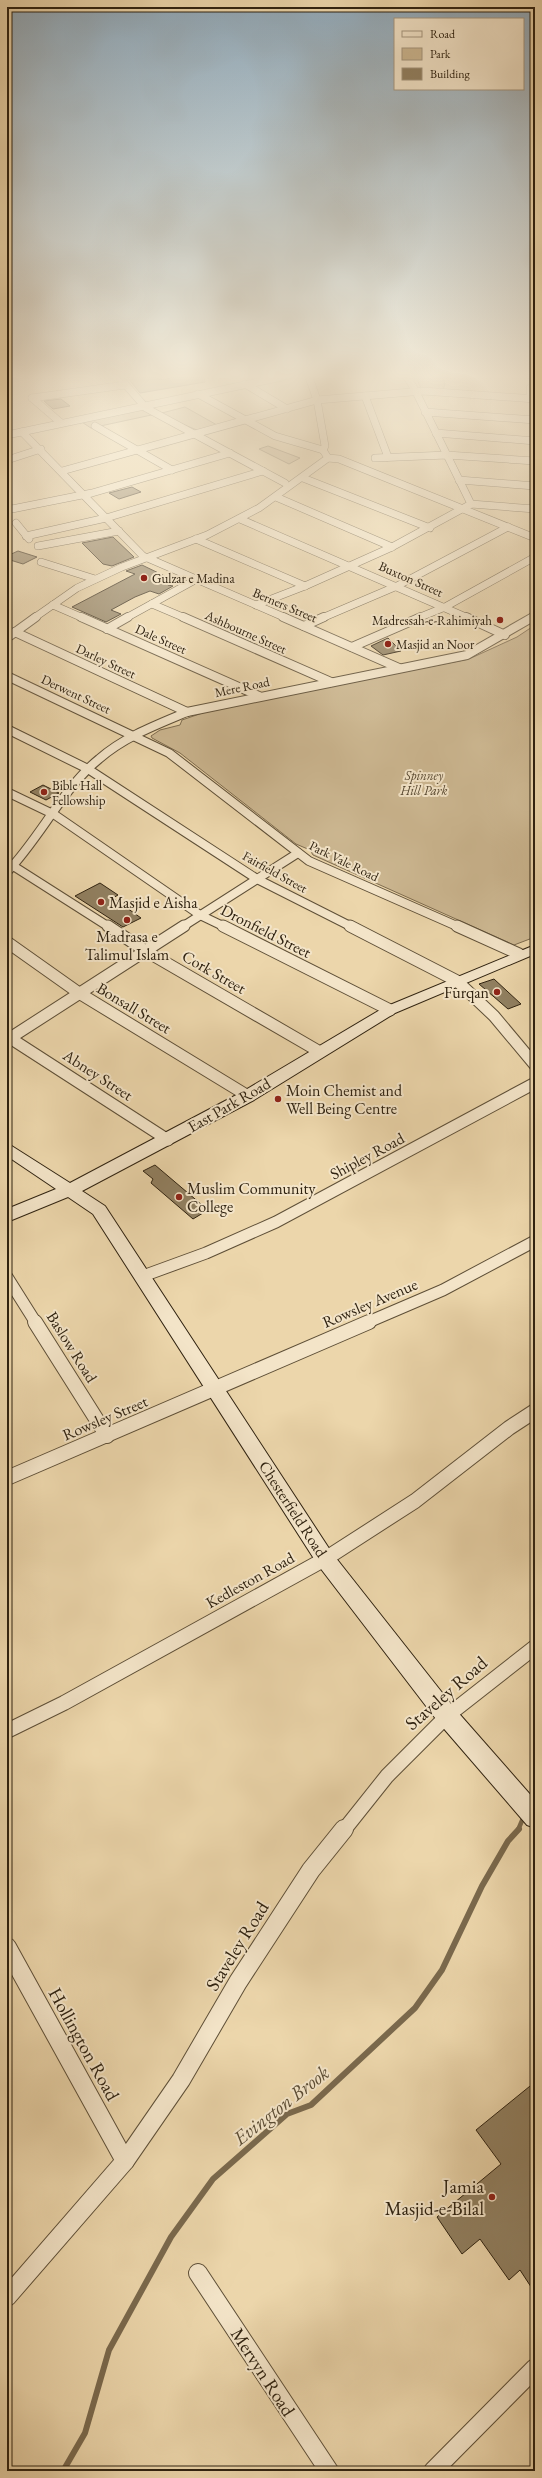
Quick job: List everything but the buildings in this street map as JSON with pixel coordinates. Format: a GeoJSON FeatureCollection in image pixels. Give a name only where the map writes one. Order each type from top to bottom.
{"type":"FeatureCollection","features":[{"type":"Feature","properties":{"kind":"street"},"geometry":{"type":"LineString","coordinates":[[7,507],[12,509],[88,493]]}},
{"type":"Feature","properties":{"kind":"street"},"geometry":{"type":"LineString","coordinates":[[16,523],[28,537],[106,518],[193,493]]}},
{"type":"Feature","properties":{"kind":"street"},"geometry":{"type":"LineString","coordinates":[[7,638],[77,588],[95,579],[196,539],[240,519],[282,493]]}},
{"type":"Feature","properties":{"kind":"street"},"geometry":{"type":"LineString","coordinates":[[340,493],[430,528]]}},
{"type":"Feature","properties":{"kind":"street"},"geometry":{"type":"LineString","coordinates":[[425,493],[535,538]]}},
{"type":"Feature","properties":{"kind":"street"},"geometry":{"type":"LineString","coordinates":[[466,493],[471,504]]}},
{"type":"Feature","properties":{"kind":"street","name":"Berners Street"},"geometry":{"type":"LineString","coordinates":[[83,494],[146,558],[399,668]]}},
{"type":"Feature","properties":{"kind":"street"},"geometry":{"type":"LineString","coordinates":[[276,497],[392,547]]}},
{"type":"Feature","properties":{"kind":"street"},"geometry":{"type":"LineString","coordinates":[[256,605],[352,566],[430,528],[471,504],[535,509]]}},
{"type":"Feature","properties":{"kind":"street","name":"Buxton Street"},"geometry":{"type":"LineString","coordinates":[[240,519],[352,566],[505,635]]}},
{"type":"Feature","properties":{"kind":"street"},"geometry":{"type":"LineString","coordinates":[[304,626],[397,586],[508,527]]}},
{"type":"Feature","properties":{"kind":"street"},"geometry":{"type":"LineString","coordinates":[[38,546],[119,531]]}},
{"type":"Feature","properties":{"kind":"street"},"geometry":{"type":"LineString","coordinates":[[196,539],[305,586]]}},
{"type":"Feature","properties":{"kind":"street"},"geometry":{"type":"LineString","coordinates":[[352,647],[445,607],[535,557]]}},
{"type":"Feature","properties":{"kind":"street"},"geometry":{"type":"LineString","coordinates":[[41,562],[95,579]]}},
{"type":"Feature","properties":{"kind":"street"},"geometry":{"type":"LineString","coordinates":[[107,629],[195,580]]}},
{"type":"Feature","properties":{"kind":"street","name":"Ashbourne Street"},"geometry":{"type":"LineString","coordinates":[[152,604],[331,682]]}},
{"type":"Feature","properties":{"kind":"street","name":"Dale Street"},"geometry":{"type":"LineString","coordinates":[[53,605],[259,696]]}},
{"type":"Feature","properties":{"kind":"street","name":"Mere Road"},"geometry":{"type":"LineString","coordinates":[[9,867],[55,815],[88,769],[99,759],[134,736],[187,712],[467,654],[505,635],[535,616]]}},
{"type":"Feature","properties":{"kind":"street","name":"Darley Street"},"geometry":{"type":"LineString","coordinates":[[15,632],[187,712]]}},
{"type":"Feature","properties":{"kind":"street","name":"Derwent Street"},"geometry":{"type":"LineString","coordinates":[[7,676],[134,736]]}},
{"type":"Feature","properties":{"kind":"street","name":"Fairfield Street"},"geometry":{"type":"LineString","coordinates":[[7,729],[88,769],[258,879],[457,981],[494,1016],[535,1065]]}},
{"type":"Feature","properties":{"kind":"street","name":"Park Vale Road"},"geometry":{"type":"LineString","coordinates":[[134,736],[169,753],[309,861],[519,954]]}},
{"type":"Feature","properties":{"kind":"street","name":"Dronfield Street"},"geometry":{"type":"LineString","coordinates":[[7,792],[55,815],[200,915],[390,1010]]}},
{"type":"Feature","properties":{"kind":"street"},"geometry":{"type":"LineString","coordinates":[[8,1038],[298,853]]}},
{"type":"Feature","properties":{"kind":"street","name":"Cork Street"},"geometry":{"type":"LineString","coordinates":[[9,867],[144,950],[320,1052]]}},
{"type":"Feature","properties":{"kind":"street","name":"Bonsall Street"},"geometry":{"type":"LineString","coordinates":[[7,942],[79,993],[248,1096]]}},
{"type":"Feature","properties":{"kind":"street","name":"East Park Road"},"geometry":{"type":"LineString","coordinates":[[7,1216],[70,1190],[168,1140],[248,1096],[390,1010],[519,954],[535,949]]}},
{"type":"Feature","properties":{"kind":"street","name":"Abney Street"},"geometry":{"type":"LineString","coordinates":[[8,1038],[168,1140]]}},
{"type":"Feature","properties":{"kind":"street","name":"Shipley Road"},"geometry":{"type":"LineString","coordinates":[[143,1276],[206,1253],[276,1222],[535,1083]]}},
{"type":"Feature","properties":{"kind":"street","name":"Chesterfield Road"},"geometry":{"type":"LineString","coordinates":[[7,1148],[99,1210],[325,1559],[447,1716],[535,1817]]}},
{"type":"Feature","properties":{"kind":"street","name":"Rowsley Avenue"},"geometry":{"type":"LineString","coordinates":[[215,1388],[443,1290],[535,1240]]}},
{"type":"Feature","properties":{"kind":"street","name":"Baslow Road"},"geometry":{"type":"LineString","coordinates":[[7,1277],[107,1436]]}},
{"type":"Feature","properties":{"kind":"street","name":"Rowsley Street"},"geometry":{"type":"LineString","coordinates":[[7,1478],[215,1388]]}},
{"type":"Feature","properties":{"kind":"street","name":"Kedleston Road"},"geometry":{"type":"LineString","coordinates":[[7,1731],[64,1703],[325,1559],[415,1501],[510,1428],[535,1411]]}},
{"type":"Feature","properties":{"kind":"street","name":"Staveley Road"},"geometry":{"type":"LineString","coordinates":[[7,2298],[125,2161],[181,2080],[238,1982],[311,1870],[387,1776],[447,1716],[535,1647]]}},
{"type":"Feature","properties":{"kind":"street","name":"Hollington Road"},"geometry":{"type":"LineString","coordinates":[[7,1947],[125,2161]]}},
{"type":"Feature","properties":{"kind":"street","name":"Mervyn Road"},"geometry":{"type":"LineString","coordinates":[[198,2273],[329,2471]]}},
{"type":"Feature","properties":{"kind":"street"},"geometry":{"type":"LineString","coordinates":[[433,2471],[535,2368]]}},
{"type":"Feature","properties":{"kind":"green space","name":"Spinney Hill Park"},"geometry":{"type":"Polygon","coordinates":[[[535,625],[535,937],[514,945],[313,855],[310,850],[296,844],[180,753],[152,738],[151,736],[160,730],[180,725],[182,720],[211,710],[469,659],[517,637],[535,625]]]}},
{"type":"Feature","properties":{"kind":"waterway","name":"Evington Brook"},"geometry":{"type":"LineString","coordinates":[[518,1830],[524,1816]]}},
{"type":"Feature","properties":{"kind":"waterway","name":"Evington Brook"},"geometry":{"type":"LineString","coordinates":[[63,2471],[85,2433],[109,2350],[171,2237],[213,2179],[287,2114],[311,2105],[415,2008],[442,1970],[482,1886],[508,1841],[519,1829]]}},
{"type":"Feature","properties":{"kind":"place","name":"Gulzar e Madina"},"geometry":{"type":"Point","coordinates":[144,578]}},
{"type":"Feature","properties":{"kind":"place","name":"Madressah-e-Rahimiyah"},"geometry":{"type":"Point","coordinates":[500,620]}},
{"type":"Feature","properties":{"kind":"place","name":"Masjid an Noor"},"geometry":{"type":"Point","coordinates":[388,644]}},
{"type":"Feature","properties":{"kind":"place","name":"Bible Hall Fellowship"},"geometry":{"type":"Point","coordinates":[44,792]}},
{"type":"Feature","properties":{"kind":"place","name":"Masjid e Aisha"},"geometry":{"type":"Point","coordinates":[101,902]}},
{"type":"Feature","properties":{"kind":"place","name":"Madrasa e Talimul Islam"},"geometry":{"type":"Point","coordinates":[127,920]}},
{"type":"Feature","properties":{"kind":"place","name":"Furqan"},"geometry":{"type":"Point","coordinates":[497,992]}},
{"type":"Feature","properties":{"kind":"place","name":"Moin Chemist and Well Being Centre"},"geometry":{"type":"Point","coordinates":[278,1099]}},
{"type":"Feature","properties":{"kind":"place","name":"Muslim Community College"},"geometry":{"type":"Point","coordinates":[179,1197]}},
{"type":"Feature","properties":{"kind":"place","name":"Jamia Masjid-e-Bilal"},"geometry":{"type":"Point","coordinates":[492,2197]}}]}
